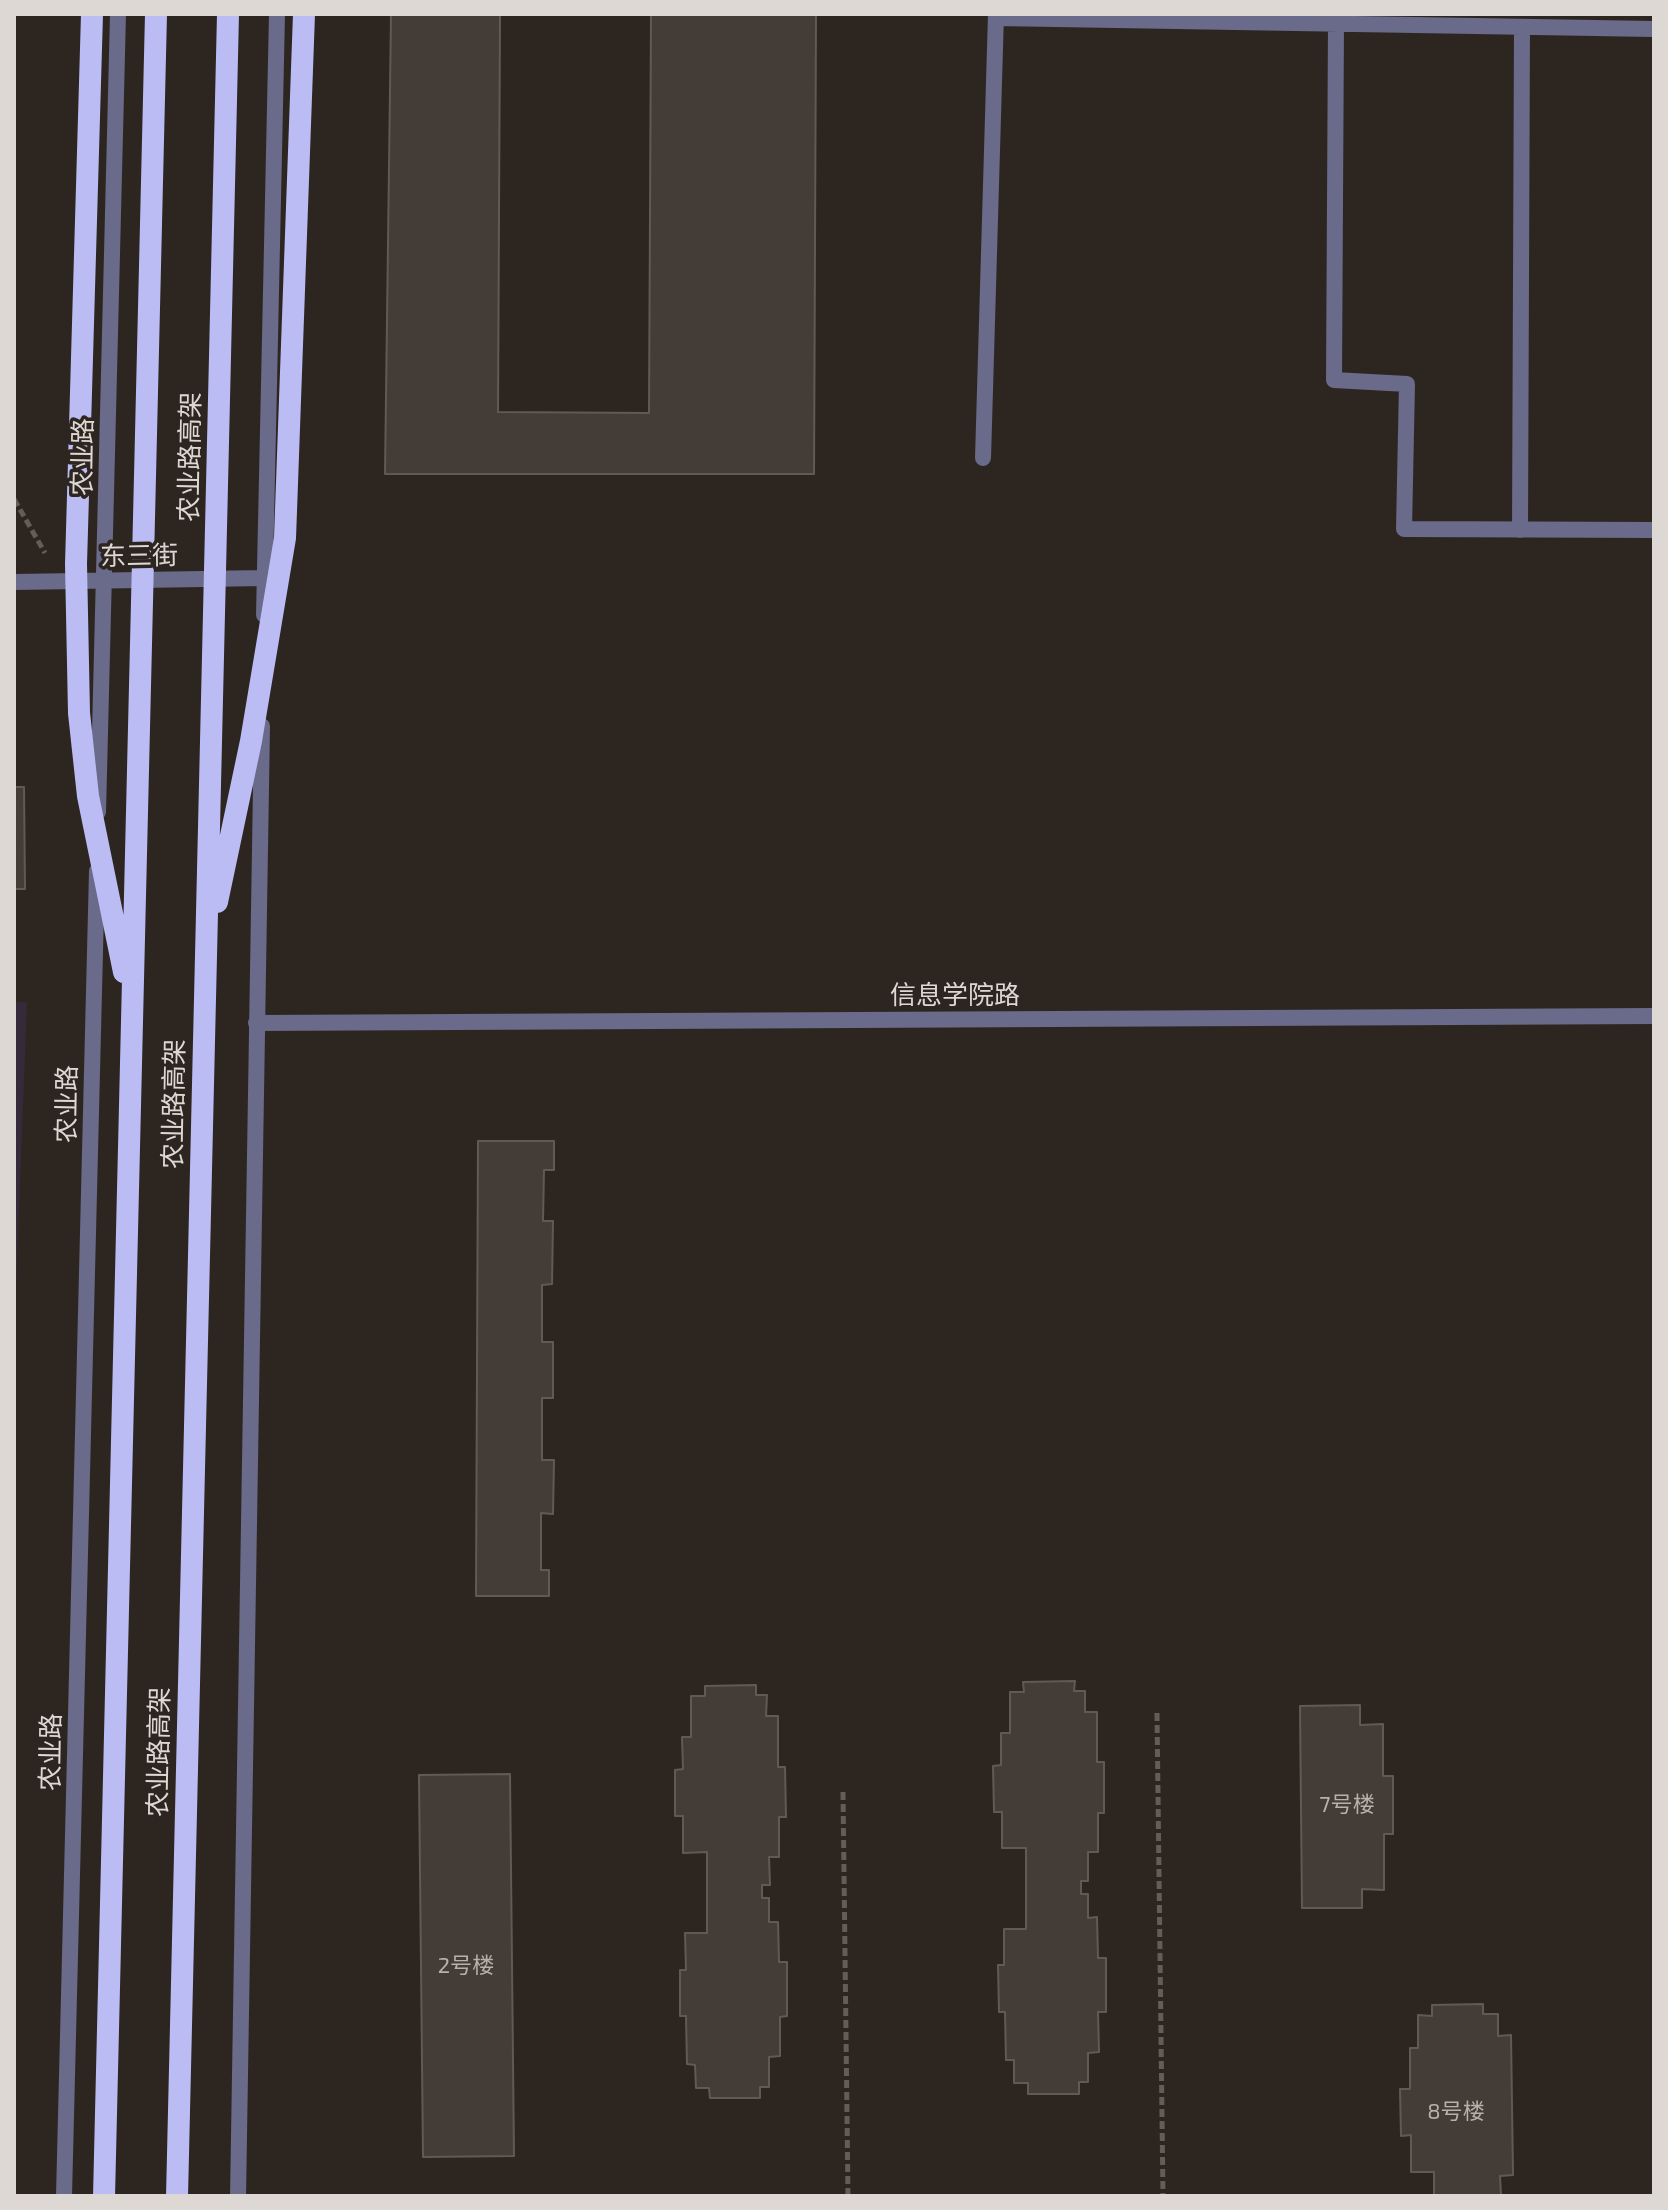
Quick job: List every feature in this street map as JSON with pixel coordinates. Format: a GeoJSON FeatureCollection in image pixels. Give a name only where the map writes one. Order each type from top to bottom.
{"type":"FeatureCollection","features":[{"type":"Feature","properties":{"kind":"highway"},"geometry":{"type":"LineString","coordinates":[[92,14],[76,564],[79,713],[88,796],[132,1011]]}},
{"type":"Feature","properties":{"kind":"highway","name":"农业路高架"},"geometry":{"type":"LineString","coordinates":[[104,2196],[156,14]]}},
{"type":"Feature","properties":{"kind":"highway","name":"农业路高架"},"geometry":{"type":"LineString","coordinates":[[177,2196],[228,14]]}},
{"type":"Feature","properties":{"kind":"highway"},"geometry":{"type":"LineString","coordinates":[[206,958],[251,741],[285,538],[304,14]]}},
{"type":"Feature","properties":{"kind":"street","name":"农业路"},"geometry":{"type":"LineString","coordinates":[[64,2196],[118,14]]}},
{"type":"Feature","properties":{"kind":"street"},"geometry":{"type":"LineString","coordinates":[[238,2196],[256,1023],[277,14]]}},
{"type":"Feature","properties":{"kind":"street"},"geometry":{"type":"LineString","coordinates":[[983,458],[996,16],[1654,29]]}},
{"type":"Feature","properties":{"kind":"street"},"geometry":{"type":"LineString","coordinates":[[1336,24],[1334,380],[1407,384],[1404,529],[1654,530]]}},
{"type":"Feature","properties":{"kind":"street"},"geometry":{"type":"LineString","coordinates":[[1520,530],[1522,27]]}},
{"type":"Feature","properties":{"kind":"street","name":"东三街"},"geometry":{"type":"LineString","coordinates":[[14,582],[265,578]]}},
{"type":"Feature","properties":{"kind":"street","name":"信息学院路"},"geometry":{"type":"LineString","coordinates":[[256,1023],[1654,1016]]}},
{"type":"Feature","properties":{"kind":"path"},"geometry":{"type":"LineString","coordinates":[[14,499],[61,581]]}},
{"type":"Feature","properties":{"kind":"path"},"geometry":{"type":"LineString","coordinates":[[1157,1713],[1163,2196]]}},
{"type":"Feature","properties":{"kind":"path"},"geometry":{"type":"LineString","coordinates":[[843,1792],[848,2196]]}},
{"type":"Feature","properties":{"kind":"shaded area"},"geometry":{"type":"Polygon","coordinates":[[[14,1002],[27,1002],[14,1341],[14,1002]]]}},
{"type":"Feature","properties":{"kind":"building"},"geometry":{"type":"Polygon","coordinates":[[[391,14],[816,14],[814,474],[385,474],[391,14]]]}},
{"type":"Feature","properties":{"kind":"building"},"geometry":{"type":"Polygon","coordinates":[[[500,14],[651,14],[649,413],[498,412],[500,14]]]}},
{"type":"Feature","properties":{"kind":"building"},"geometry":{"type":"Polygon","coordinates":[[[14,787],[24,787],[25,889],[14,889],[14,787]]]}},
{"type":"Feature","properties":{"kind":"building"},"geometry":{"type":"Polygon","coordinates":[[[478,1141],[554,1141],[554,1170],[544,1170],[543,1221],[553,1221],[552,1284],[542,1285],[542,1342],[553,1342],[553,1398],[542,1398],[542,1460],[554,1460],[553,1514],[541,1513],[541,1570],[549,1570],[549,1596],[476,1596],[478,1141]]]}},
{"type":"Feature","properties":{"kind":"building"},"geometry":{"type":"Polygon","coordinates":[[[1075,1681],[1074,1691],[1085,1691],[1085,1712],[1097,1712],[1097,1762],[1104,1762],[1104,1813],[1098,1813],[1098,1852],[1088,1852],[1088,1881],[1081,1881],[1081,1894],[1088,1894],[1088,1918],[1097,1917],[1098,1958],[1106,1958],[1106,2012],[1098,2012],[1099,2052],[1088,2053],[1088,2082],[1079,2082],[1079,2094],[1028,2094],[1028,2083],[1014,2083],[1014,2060],[1006,2060],[1005,2012],[999,2012],[998,1965],[1004,1965],[1004,1929],[1026,1929],[1026,1848],[1002,1848],[1002,1812],[994,1812],[993,1766],[1001,1765],[1001,1733],[1010,1733],[1010,1692],[1024,1692],[1023,1682],[1075,1681]]]}},
{"type":"Feature","properties":{"kind":"building"},"geometry":{"type":"Polygon","coordinates":[[[756,1685],[756,1695],[767,1695],[766,1716],[778,1716],[778,1767],[785,1767],[786,1817],[779,1817],[779,1857],[769,1857],[770,1885],[762,1885],[762,1898],[769,1898],[769,1922],[778,1922],[779,1962],[787,1962],[787,2016],[780,2017],[780,2056],[769,2057],[769,2087],[760,2087],[760,2098],[710,2098],[709,2088],[696,2088],[695,2065],[687,2064],[686,2016],[680,2016],[680,1970],[686,1970],[685,1933],[707,1933],[707,1852],[683,1853],[683,1816],[675,1816],[675,1770],[683,1769],[682,1737],[691,1737],[691,1696],[705,1696],[705,1686],[756,1685]]]}},
{"type":"Feature","properties":{"kind":"building"},"geometry":{"type":"Polygon","coordinates":[[[1360,1705],[1360,1725],[1383,1724],[1383,1776],[1393,1776],[1393,1834],[1384,1834],[1384,1890],[1362,1889],[1362,1908],[1302,1908],[1300,1706],[1360,1705]]]}},
{"type":"Feature","properties":{"kind":"building"},"geometry":{"type":"Polygon","coordinates":[[[510,1774],[514,2156],[423,2157],[419,1775],[510,1774]]]}},
{"type":"Feature","properties":{"kind":"building"},"geometry":{"type":"Polygon","coordinates":[[[1483,2004],[1483,2014],[1498,2014],[1498,2036],[1511,2035],[1513,2175],[1500,2176],[1501,2196],[1434,2196],[1434,2172],[1411,2172],[1411,2135],[1401,2136],[1400,2089],[1410,2089],[1410,2048],[1418,2048],[1418,2015],[1432,2016],[1432,2005],[1483,2004]]]}}]}
